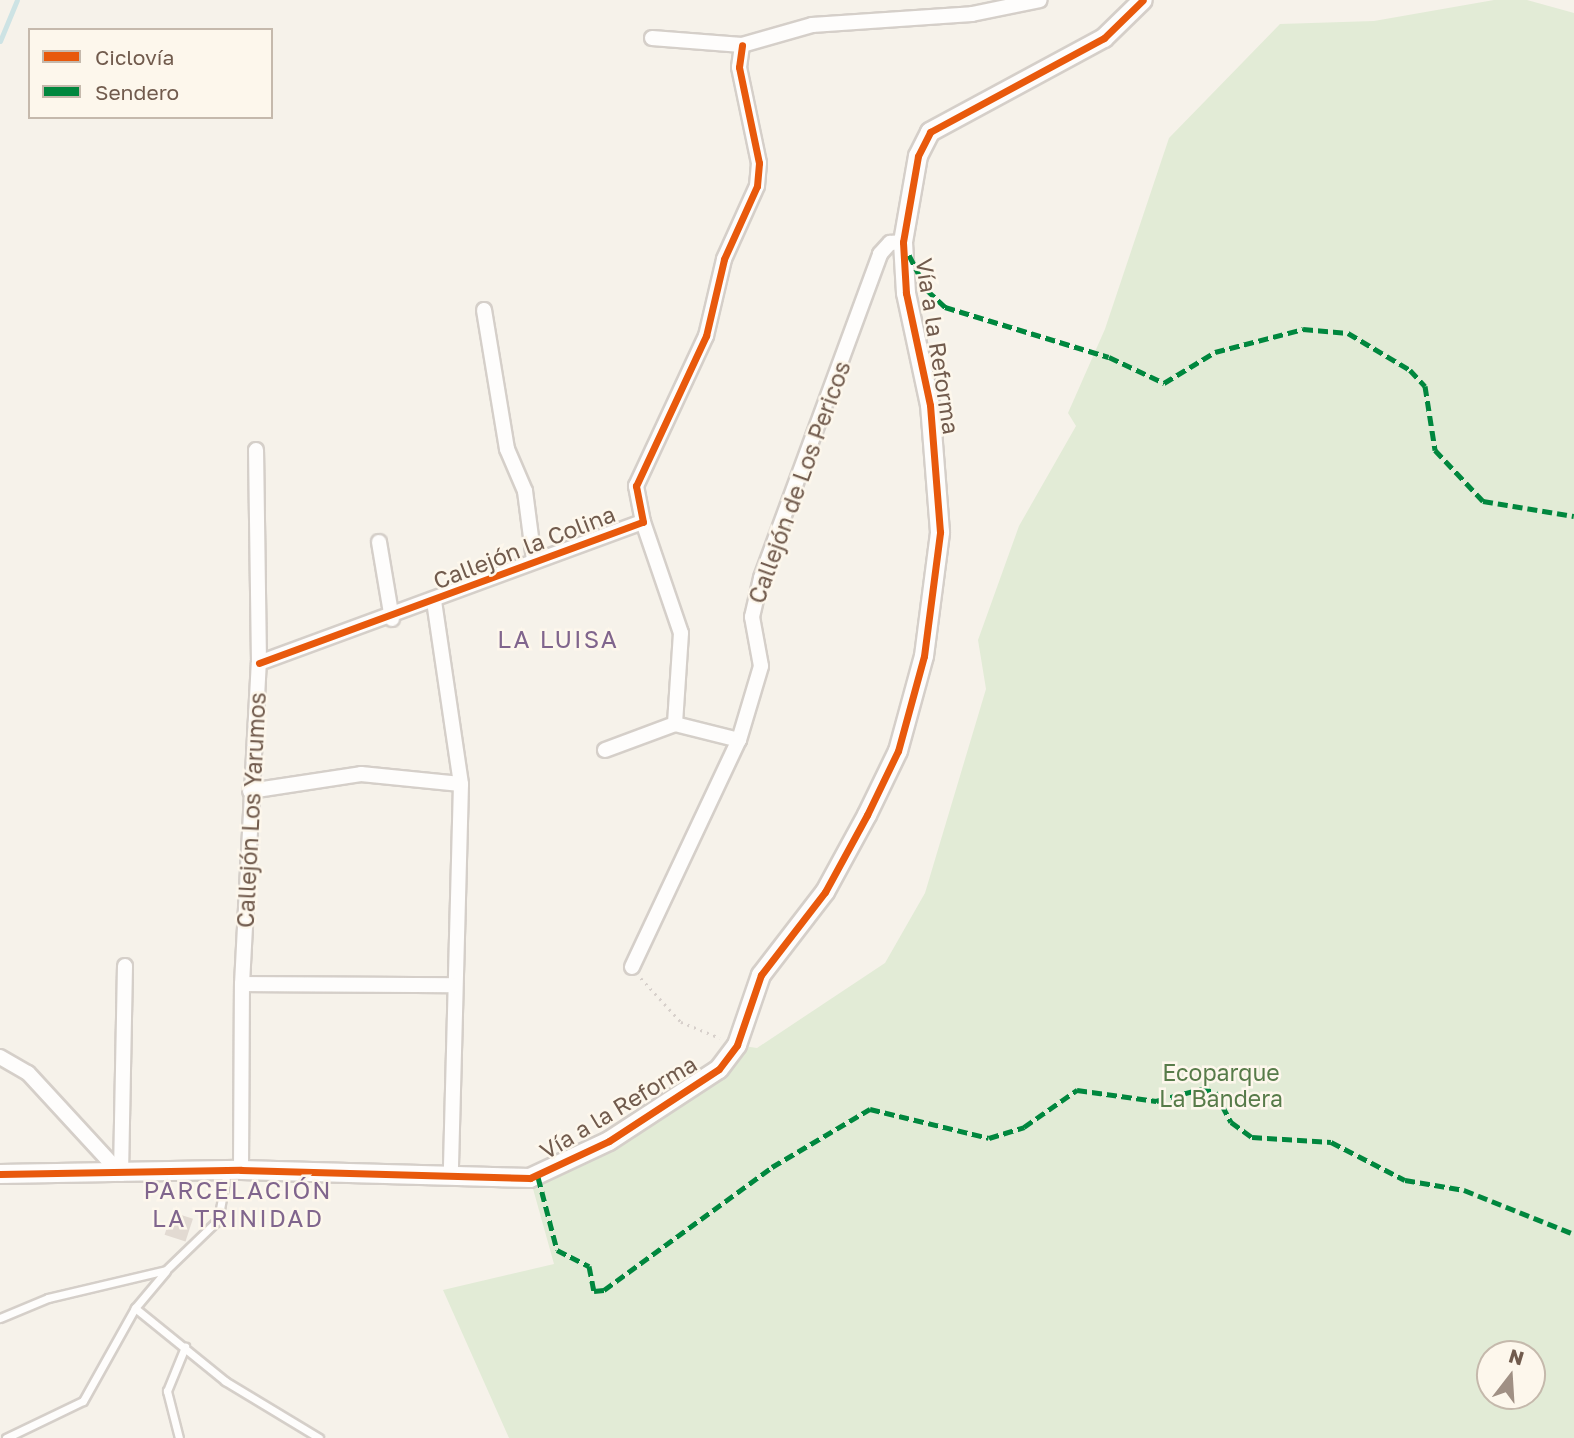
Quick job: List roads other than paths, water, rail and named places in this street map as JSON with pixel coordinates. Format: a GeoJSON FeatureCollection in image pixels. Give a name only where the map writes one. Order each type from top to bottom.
{"type":"FeatureCollection","features":[{"type":"Feature","properties":{"kind":"street"},"geometry":{"type":"LineString","coordinates":[[652,38],[742,45],[812,25],[972,14],[1040,0]]}},
{"type":"Feature","properties":{"kind":"street","name":"Vía a la Reforma"},"geometry":{"type":"LineString","coordinates":[[0,1174],[234,1170],[538,1177],[683,1097],[737,1045],[761,975],[825,892],[898,751],[924,656],[940,532],[937,468],[902,242],[918,156],[930,132],[1104,38],[1143,0]]}},
{"type":"Feature","properties":{"kind":"street","name":"Callejón la Colina"},"geometry":{"type":"LineString","coordinates":[[259,663],[392,619],[534,560],[643,522],[636,486],[706,336],[724,259],[757,186],[759,163],[739,67],[742,45]]}},
{"type":"Feature","properties":{"kind":"street","name":"Callejón de Los Pericos"},"geometry":{"type":"LineString","coordinates":[[632,967],[739,740],[761,666],[752,617],[761,578],[880,254],[890,243],[902,242]]}},
{"type":"Feature","properties":{"kind":"street"},"geometry":{"type":"LineString","coordinates":[[484,310],[507,449],[526,491],[534,560]]}},
{"type":"Feature","properties":{"kind":"street","name":"Callejón Los Yarumos"},"geometry":{"type":"LineString","coordinates":[[234,1170],[250,790],[259,663],[256,450]]}},
{"type":"Feature","properties":{"kind":"street"},"geometry":{"type":"LineString","coordinates":[[643,522],[681,632],[676,724]]}},
{"type":"Feature","properties":{"kind":"street"},"geometry":{"type":"LineString","coordinates":[[379,542],[392,619]]}},
{"type":"Feature","properties":{"kind":"street"},"geometry":{"type":"LineString","coordinates":[[435,601],[461,784],[452,985],[452,1177]]}},
{"type":"Feature","properties":{"kind":"street"},"geometry":{"type":"LineString","coordinates":[[605,750],[676,724],[739,740]]}},
{"type":"Feature","properties":{"kind":"street"},"geometry":{"type":"LineString","coordinates":[[250,790],[361,774],[461,784]]}},
{"type":"Feature","properties":{"kind":"street"},"geometry":{"type":"LineString","coordinates":[[121,1174],[125,966]]}},
{"type":"Feature","properties":{"kind":"street"},"geometry":{"type":"LineString","coordinates":[[242,984],[452,985]]}},
{"type":"Feature","properties":{"kind":"street"},"geometry":{"type":"LineString","coordinates":[[0,1057],[28,1073],[121,1174]]}},
{"type":"Feature","properties":{"kind":"lane"},"geometry":{"type":"LineString","coordinates":[[6,1438],[83,1401],[135,1308],[166,1270],[218,1220],[234,1170]]}},
{"type":"Feature","properties":{"kind":"lane"},"geometry":{"type":"LineString","coordinates":[[0,1318],[48,1298],[166,1270]]}},
{"type":"Feature","properties":{"kind":"lane"},"geometry":{"type":"LineString","coordinates":[[135,1308],[225,1381],[319,1438]]}},
{"type":"Feature","properties":{"kind":"lane"},"geometry":{"type":"LineString","coordinates":[[179,1438],[167,1391],[185,1347]]}},
{"type":"Feature","properties":{"kind":"waterway"},"geometry":{"type":"LineString","coordinates":[[0,41],[17,0]]}},
{"type":"Feature","properties":{"kind":"district","name":"LA LUISA"},"geometry":{"type":"Point","coordinates":[558,639]}},
{"type":"Feature","properties":{"kind":"district","name":"PARCELACIÓN LA TRINIDAD"},"geometry":{"type":"Point","coordinates":[238,1204]}},
{"type":"Feature","properties":{"kind":"park label","name":"Ecoparque La Bandera"},"geometry":{"type":"Point","coordinates":[1221,1085]}}]}
